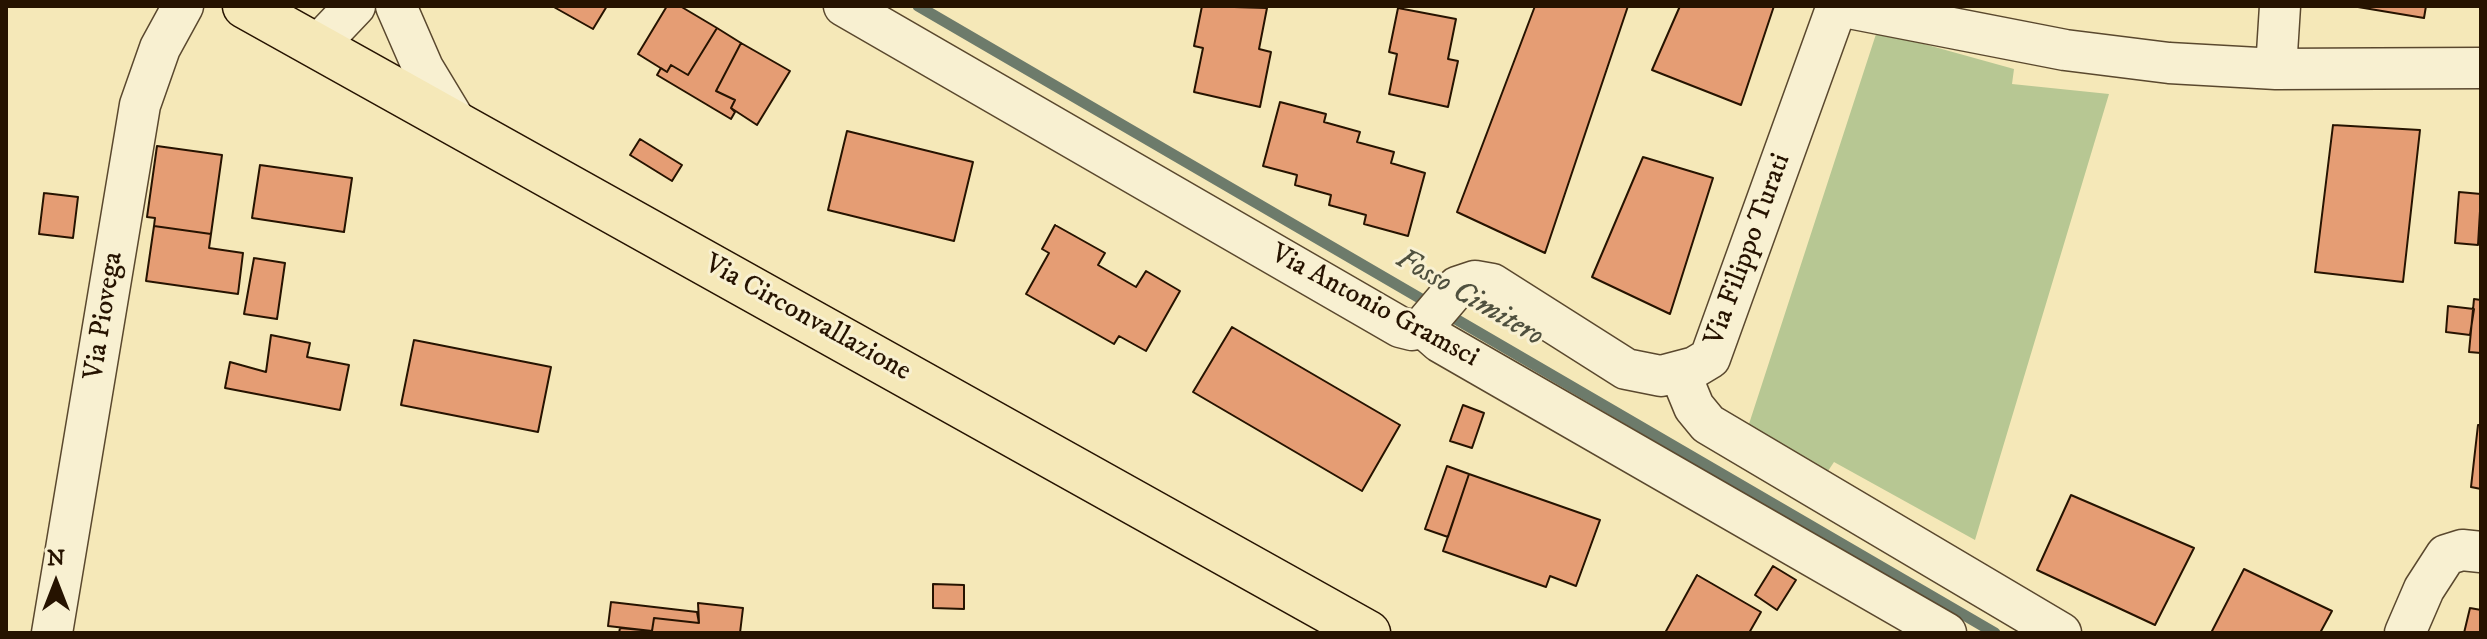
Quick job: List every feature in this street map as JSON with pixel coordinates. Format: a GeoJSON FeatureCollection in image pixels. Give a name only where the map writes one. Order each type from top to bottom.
{"type":"FeatureCollection","features":[{"type":"Feature","properties":{"kind":"main road","name":"Via Circonvallazione"},"geometry":{"type":"LineString","coordinates":[[245,6],[318,26],[455,121],[1368,633]]}},
{"type":"Feature","properties":{"kind":"street","name":"Via Piovega"},"geometry":{"type":"LineString","coordinates":[[52,633],[140,105],[160,48],[183,6]]}},
{"type":"Feature","properties":{"kind":"street"},"geometry":{"type":"LineString","coordinates":[[318,26],[355,6]]}},
{"type":"Feature","properties":{"kind":"street"},"geometry":{"type":"LineString","coordinates":[[396,6],[423,68],[455,121]]}},
{"type":"Feature","properties":{"kind":"street","name":"Via Antonio Gramsci"},"geometry":{"type":"LineString","coordinates":[[844,6],[1400,327],[1412,330],[1427,324],[1440,342],[1946,633]]}},
{"type":"Feature","properties":{"kind":"street","name":"Via Filippo Turati"},"geometry":{"type":"LineString","coordinates":[[1427,324],[1457,287],[1475,281],[1492,284],[1626,369],[1661,376],[1680,373],[1710,358],[1838,6],[2065,50],[2169,63],[2276,69],[2481,68]]}},
{"type":"Feature","properties":{"kind":"street"},"geometry":{"type":"LineString","coordinates":[[2276,69],[2280,6]]}},
{"type":"Feature","properties":{"kind":"street"},"geometry":{"type":"LineString","coordinates":[[1680,373],[1694,407],[1708,424],[2061,633]]}},
{"type":"Feature","properties":{"kind":"street"},"geometry":{"type":"LineString","coordinates":[[2405,633],[2424,589],[2446,555],[2462,550],[2481,552]]}},
{"type":"Feature","properties":{"kind":"green space"},"geometry":{"type":"Polygon","coordinates":[[[1877,31],[2014,69],[2012,84],[2109,94],[1975,540],[1834,462],[1826,474],[1748,427],[1877,31]]]}},
{"type":"Feature","properties":{"kind":"building"},"geometry":{"type":"Polygon","coordinates":[[[552,6],[607,6],[593,29],[552,6]]]}},
{"type":"Feature","properties":{"kind":"building"},"geometry":{"type":"Polygon","coordinates":[[[667,6],[680,6],[717,28],[688,75],[671,65],[667,72],[638,54],[667,6]]]}},
{"type":"Feature","properties":{"kind":"building"},"geometry":{"type":"Polygon","coordinates":[[[1202,6],[1267,8],[1259,49],[1271,52],[1260,107],[1194,92],[1203,48],[1194,46],[1202,6]]]}},
{"type":"Feature","properties":{"kind":"building"},"geometry":{"type":"Polygon","coordinates":[[[1535,6],[1628,6],[1545,253],[1457,212],[1535,6]]]}},
{"type":"Feature","properties":{"kind":"building"},"geometry":{"type":"Polygon","coordinates":[[[1680,6],[1774,6],[1741,105],[1652,70],[1680,6]]]}},
{"type":"Feature","properties":{"kind":"building"},"geometry":{"type":"Polygon","coordinates":[[[2352,6],[2426,6],[2424,18],[2352,6]]]}},
{"type":"Feature","properties":{"kind":"building"},"geometry":{"type":"Polygon","coordinates":[[[1398,8],[1456,19],[1448,59],[1458,61],[1448,107],[1389,94],[1397,54],[1389,52],[1398,8]]]}},
{"type":"Feature","properties":{"kind":"building"},"geometry":{"type":"Polygon","coordinates":[[[717,28],[741,43],[716,91],[735,100],[731,108],[735,112],[731,119],[657,75],[661,68],[667,72],[671,65],[688,75],[717,28]]]}},
{"type":"Feature","properties":{"kind":"building"},"geometry":{"type":"Polygon","coordinates":[[[741,43],[790,71],[757,125],[731,108],[735,100],[716,91],[741,43]]]}},
{"type":"Feature","properties":{"kind":"building"},"geometry":{"type":"Polygon","coordinates":[[[1280,102],[1326,114],[1324,122],[1360,132],[1357,142],[1394,152],[1391,163],[1425,173],[1408,236],[1364,224],[1366,215],[1329,205],[1331,195],[1295,185],[1297,175],[1263,166],[1280,102]]]}},
{"type":"Feature","properties":{"kind":"building"},"geometry":{"type":"Polygon","coordinates":[[[2333,125],[2420,130],[2403,282],[2315,272],[2333,125]]]}},
{"type":"Feature","properties":{"kind":"building"},"geometry":{"type":"Polygon","coordinates":[[[847,131],[973,162],[954,241],[828,210],[847,131]]]}},
{"type":"Feature","properties":{"kind":"building"},"geometry":{"type":"Polygon","coordinates":[[[640,139],[682,165],[672,181],[630,155],[640,139]]]}},
{"type":"Feature","properties":{"kind":"building"},"geometry":{"type":"Polygon","coordinates":[[[157,146],[222,155],[211,234],[154,226],[155,218],[147,217],[157,146]]]}},
{"type":"Feature","properties":{"kind":"building"},"geometry":{"type":"Polygon","coordinates":[[[1643,157],[1713,178],[1670,314],[1592,277],[1643,157]]]}},
{"type":"Feature","properties":{"kind":"building"},"geometry":{"type":"Polygon","coordinates":[[[260,165],[352,178],[344,232],[252,218],[260,165]]]}},
{"type":"Feature","properties":{"kind":"building"},"geometry":{"type":"Polygon","coordinates":[[[2459,192],[2481,194],[2478,245],[2455,243],[2459,192]]]}},
{"type":"Feature","properties":{"kind":"building"},"geometry":{"type":"Polygon","coordinates":[[[44,193],[78,197],[73,238],[39,234],[44,193]]]}},
{"type":"Feature","properties":{"kind":"building"},"geometry":{"type":"Polygon","coordinates":[[[1055,225],[1105,253],[1098,265],[1136,287],[1146,271],[1180,291],[1146,351],[1119,336],[1114,344],[1026,294],[1049,253],[1042,249],[1055,225]]]}},
{"type":"Feature","properties":{"kind":"building"},"geometry":{"type":"Polygon","coordinates":[[[154,226],[211,234],[209,248],[243,253],[238,294],[146,281],[154,226]]]}},
{"type":"Feature","properties":{"kind":"building"},"geometry":{"type":"Polygon","coordinates":[[[254,258],[285,263],[277,319],[244,314],[254,258]]]}},
{"type":"Feature","properties":{"kind":"building"},"geometry":{"type":"Polygon","coordinates":[[[2474,299],[2481,300],[2481,353],[2469,352],[2474,299]]]}},
{"type":"Feature","properties":{"kind":"building"},"geometry":{"type":"Polygon","coordinates":[[[2448,306],[2474,309],[2470,335],[2446,332],[2448,306]]]}},
{"type":"Feature","properties":{"kind":"building"},"geometry":{"type":"Polygon","coordinates":[[[1232,327],[1400,425],[1362,491],[1193,392],[1232,327]]]}},
{"type":"Feature","properties":{"kind":"building"},"geometry":{"type":"Polygon","coordinates":[[[271,335],[310,343],[307,357],[349,365],[340,410],[225,388],[230,362],[266,372],[271,335]]]}},
{"type":"Feature","properties":{"kind":"building"},"geometry":{"type":"Polygon","coordinates":[[[414,340],[551,367],[538,432],[401,405],[414,340]]]}},
{"type":"Feature","properties":{"kind":"building"},"geometry":{"type":"Polygon","coordinates":[[[1463,405],[1484,413],[1472,448],[1450,441],[1463,405]]]}},
{"type":"Feature","properties":{"kind":"building"},"geometry":{"type":"Polygon","coordinates":[[[2478,425],[2481,425],[2481,489],[2471,487],[2478,425]]]}},
{"type":"Feature","properties":{"kind":"building"},"geometry":{"type":"Polygon","coordinates":[[[1447,466],[1469,474],[1448,537],[1425,529],[1447,466]]]}},
{"type":"Feature","properties":{"kind":"building"},"geometry":{"type":"Polygon","coordinates":[[[1469,474],[1600,520],[1576,586],[1550,576],[1546,587],[1443,551],[1469,474]]]}},
{"type":"Feature","properties":{"kind":"building"},"geometry":{"type":"Polygon","coordinates":[[[2071,495],[2194,548],[2155,625],[2037,570],[2071,495]]]}},
{"type":"Feature","properties":{"kind":"building"},"geometry":{"type":"Polygon","coordinates":[[[1773,566],[1796,580],[1777,610],[1755,595],[1773,566]]]}},
{"type":"Feature","properties":{"kind":"building"},"geometry":{"type":"Polygon","coordinates":[[[2244,569],[2332,611],[2320,633],[2211,633],[2244,569]]]}},
{"type":"Feature","properties":{"kind":"building"},"geometry":{"type":"Polygon","coordinates":[[[1697,575],[1761,612],[1749,633],[1665,633],[1697,575]]]}},
{"type":"Feature","properties":{"kind":"building"},"geometry":{"type":"Polygon","coordinates":[[[933,584],[964,585],[964,609],[933,608],[933,584]]]}},
{"type":"Feature","properties":{"kind":"building"},"geometry":{"type":"Polygon","coordinates":[[[611,602],[697,612],[699,623],[654,618],[652,631],[608,626],[611,602]]]}},
{"type":"Feature","properties":{"kind":"building"},"geometry":{"type":"Polygon","coordinates":[[[698,603],[743,608],[740,633],[619,633],[620,628],[652,631],[654,618],[699,623],[698,603]]]}},
{"type":"Feature","properties":{"kind":"building"},"geometry":{"type":"Polygon","coordinates":[[[2470,608],[2481,610],[2481,633],[2464,633],[2470,608]]]}},
{"type":"Feature","properties":{"kind":"waterway","name":"Fosso Cimitero"},"geometry":{"type":"LineString","coordinates":[[918,6],[1995,633]]}}]}
